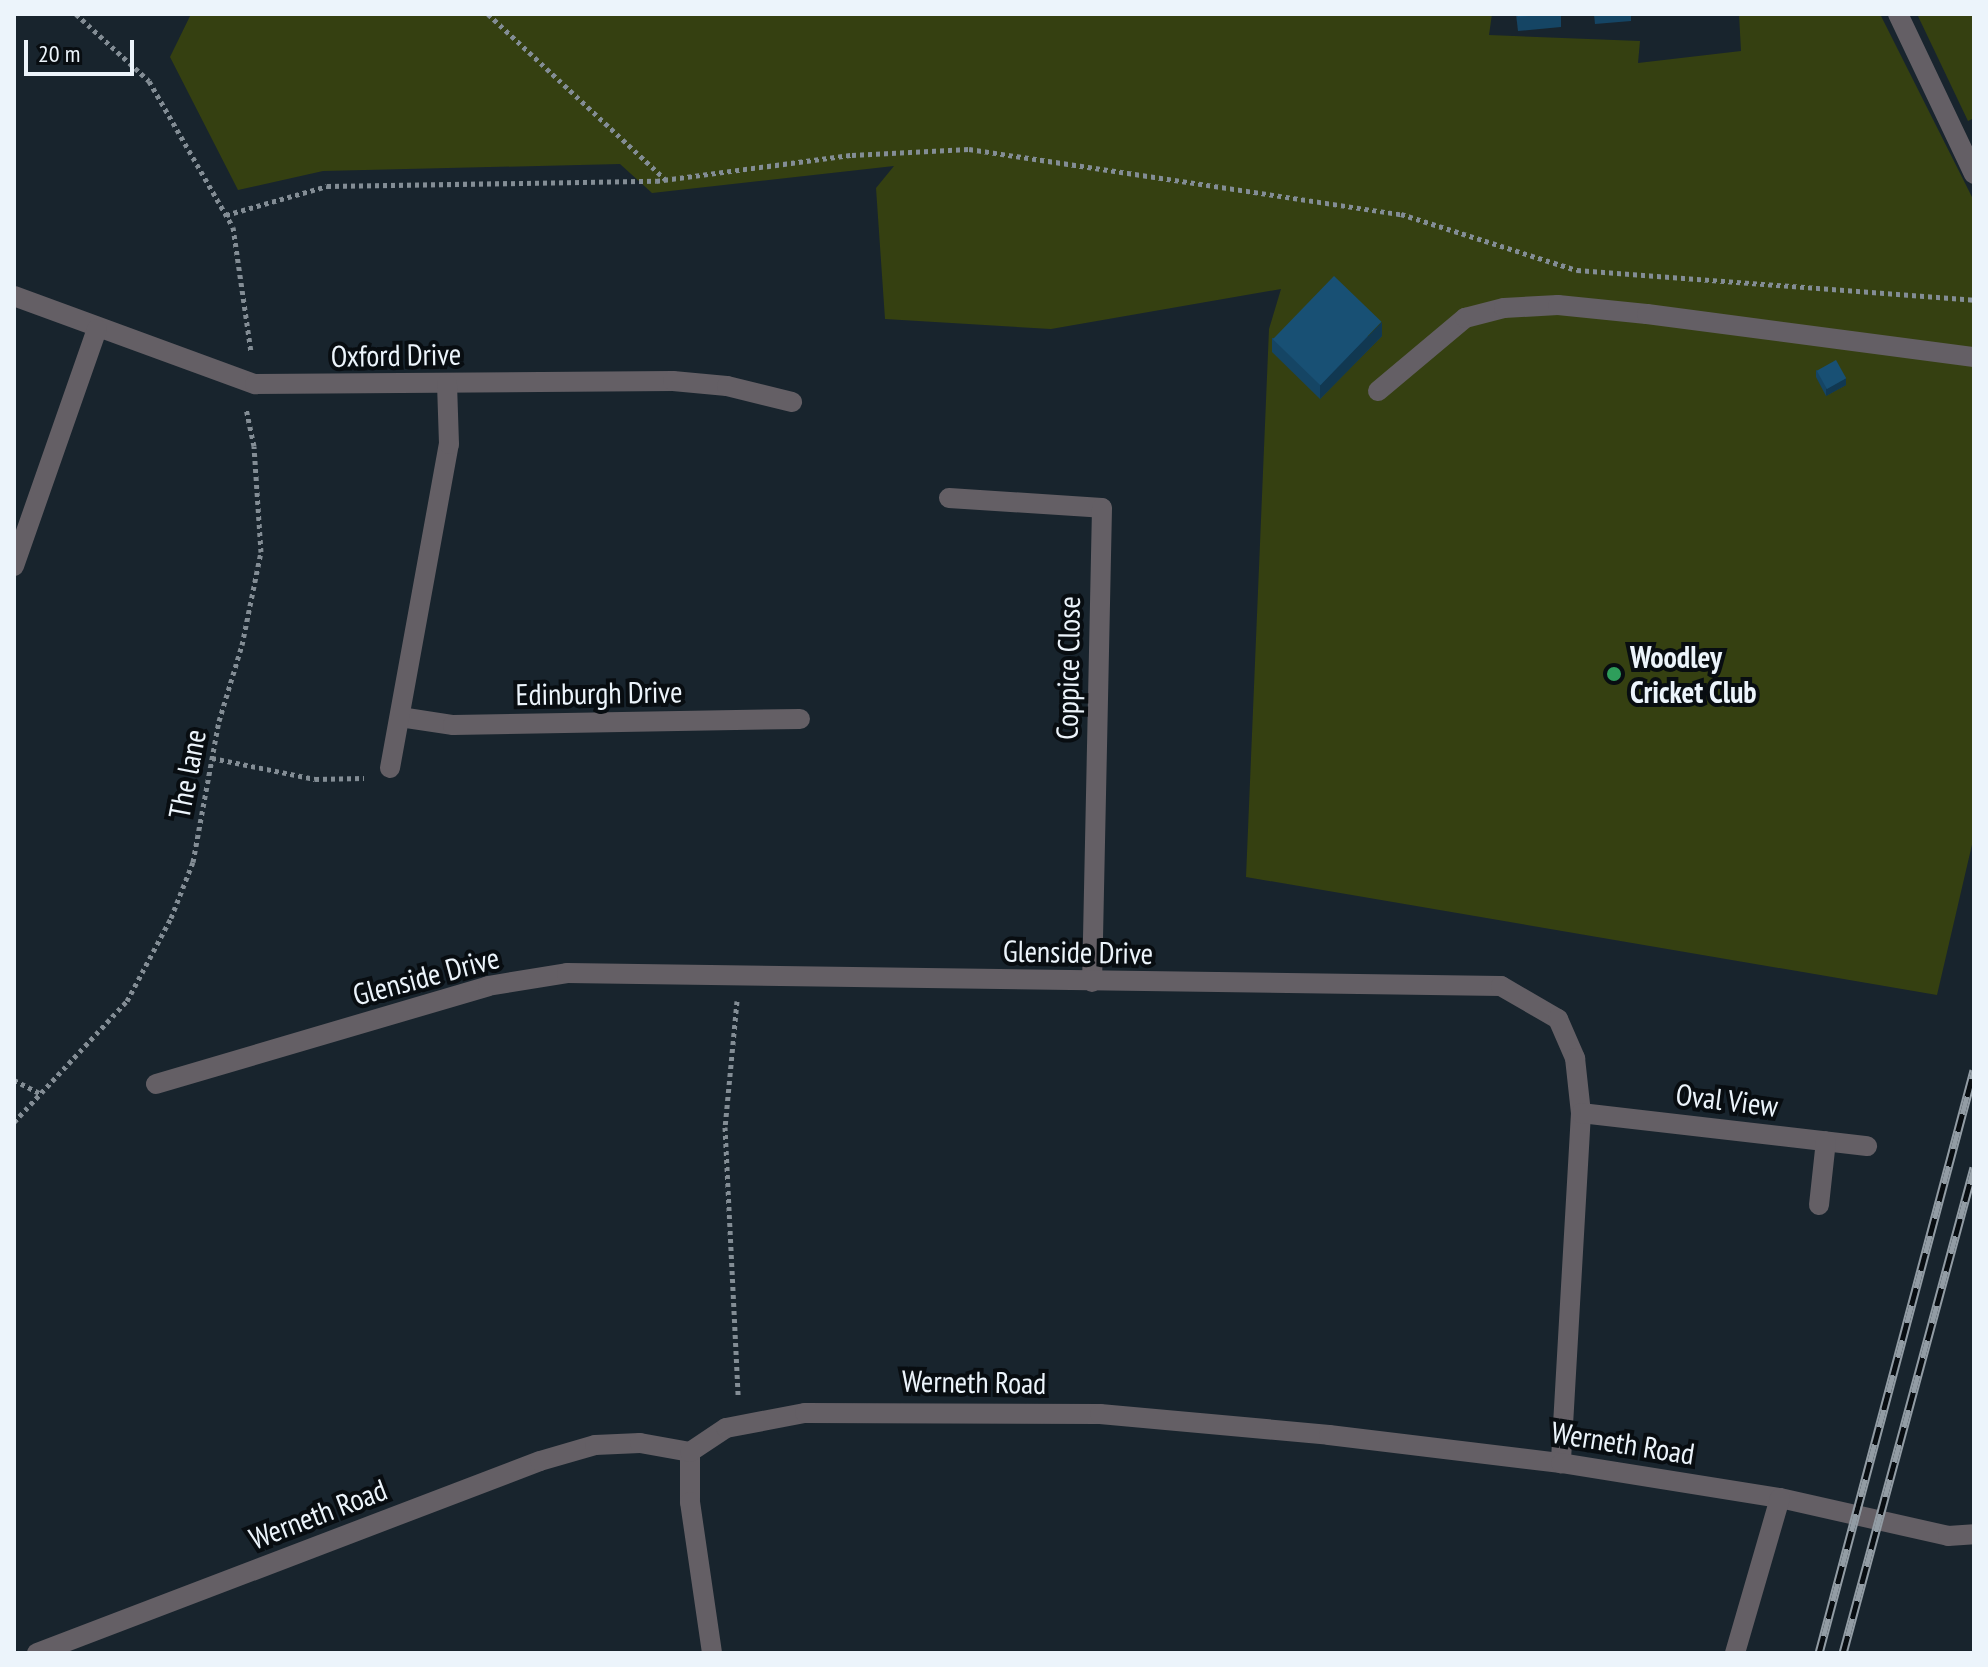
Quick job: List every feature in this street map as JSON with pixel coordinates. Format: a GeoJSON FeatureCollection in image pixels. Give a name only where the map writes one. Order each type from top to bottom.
{"type":"FeatureCollection","features":[{"type":"Feature","properties":{"kind":"street"},"geometry":{"type":"LineString","coordinates":[[1898,14],[1974,174]]}},
{"type":"Feature","properties":{"kind":"street","name":"Oxford Drive"},"geometry":{"type":"LineString","coordinates":[[14,296],[97,329],[255,384],[673,381],[727,386],[792,402]]}},
{"type":"Feature","properties":{"kind":"street"},"geometry":{"type":"LineString","coordinates":[[1378,391],[1465,318],[1504,308],[1558,305],[1647,314],[1974,357]]}},
{"type":"Feature","properties":{"kind":"street"},"geometry":{"type":"LineString","coordinates":[[14,566],[97,329]]}},
{"type":"Feature","properties":{"kind":"street"},"geometry":{"type":"LineString","coordinates":[[390,768],[449,444],[447,384]]}},
{"type":"Feature","properties":{"kind":"street","name":"Coppice Close"},"geometry":{"type":"LineString","coordinates":[[949,498],[1102,508],[1092,982]]}},
{"type":"Feature","properties":{"kind":"street","name":"Edinburgh Drive"},"geometry":{"type":"LineString","coordinates":[[400,717],[453,725],[800,719]]}},
{"type":"Feature","properties":{"kind":"street","name":"Glenside Drive"},"geometry":{"type":"LineString","coordinates":[[156,1084],[488,986],[567,973],[1501,986],[1558,1019],[1575,1058],[1581,1113],[1561,1463]]}},
{"type":"Feature","properties":{"kind":"street","name":"Oval View"},"geometry":{"type":"LineString","coordinates":[[1581,1113],[1867,1146]]}},
{"type":"Feature","properties":{"kind":"street"},"geometry":{"type":"LineString","coordinates":[[1819,1205],[1826,1141]]}},
{"type":"Feature","properties":{"kind":"street","name":"Werneth Road"},"geometry":{"type":"LineString","coordinates":[[37,1653],[540,1461],[595,1445],[640,1443],[690,1452],[726,1428],[805,1413],[1100,1414],[1561,1463],[1780,1498],[1948,1536],[1974,1534]]}},
{"type":"Feature","properties":{"kind":"street"},"geometry":{"type":"LineString","coordinates":[[690,1452],[690,1502],[712,1653]]}},
{"type":"Feature","properties":{"kind":"street"},"geometry":{"type":"LineString","coordinates":[[1735,1653],[1780,1498]]}},
{"type":"Feature","properties":{"kind":"path"},"geometry":{"type":"LineString","coordinates":[[76,14],[149,81],[233,227],[255,384]]}},
{"type":"Feature","properties":{"kind":"path"},"geometry":{"type":"LineString","coordinates":[[488,14],[666,180]]}},
{"type":"Feature","properties":{"kind":"path"},"geometry":{"type":"LineString","coordinates":[[226,215],[327,186],[666,180],[852,155],[969,149],[1401,214],[1577,270],[1974,300]]}},
{"type":"Feature","properties":{"kind":"path","name":"The lane"},"geometry":{"type":"LineString","coordinates":[[14,1122],[98,1036],[149,962],[193,862],[212,758],[261,552],[254,446],[244,412],[255,384]]}},
{"type":"Feature","properties":{"kind":"path"},"geometry":{"type":"LineString","coordinates":[[212,758],[315,779],[348,781],[390,768]]}},
{"type":"Feature","properties":{"kind":"path"},"geometry":{"type":"LineString","coordinates":[[741,976],[725,1127],[734,1378],[744,1423]]}},
{"type":"Feature","properties":{"kind":"path"},"geometry":{"type":"LineString","coordinates":[[14,1080],[40,1093]]}},
{"type":"Feature","properties":{"kind":"green space"},"geometry":{"type":"Polygon","coordinates":[[[191,14],[1492,14],[1489,35],[1640,41],[1638,63],[1741,51],[1739,14],[1880,14],[1974,201],[1974,836],[1937,995],[1246,877],[1269,329],[1281,289],[1051,329],[885,319],[876,188],[894,166],[652,193],[620,164],[323,171],[238,190],[170,57],[191,14]]]}},
{"type":"Feature","properties":{"kind":"green space"},"geometry":{"type":"Polygon","coordinates":[[[1917,14],[1974,14],[1974,118],[1968,121],[1917,14]]]}},
{"type":"Feature","properties":{"kind":"building"},"geometry":{"type":"Polygon","coordinates":[[[1517,14],[1550,14],[1518,17],[1517,14]]]}},
{"type":"Feature","properties":{"kind":"building"},"geometry":{"type":"Polygon","coordinates":[[[1334,276],[1381,322],[1320,385],[1273,339],[1334,276]]]}},
{"type":"Feature","properties":{"kind":"building"},"geometry":{"type":"Polygon","coordinates":[[[1836,360],[1846,378],[1827,389],[1817,371],[1836,360]]]}},
{"type":"Feature","properties":{"kind":"railway"},"geometry":{"type":"LineString","coordinates":[[1819,1653],[1974,1070]]}},
{"type":"Feature","properties":{"kind":"railway"},"geometry":{"type":"LineString","coordinates":[[1843,1653],[1974,1167]]}},
{"type":"Feature","properties":{"kind":"place","name":"Woodley Cricket Club"},"geometry":{"type":"Point","coordinates":[1614,674]}}]}
